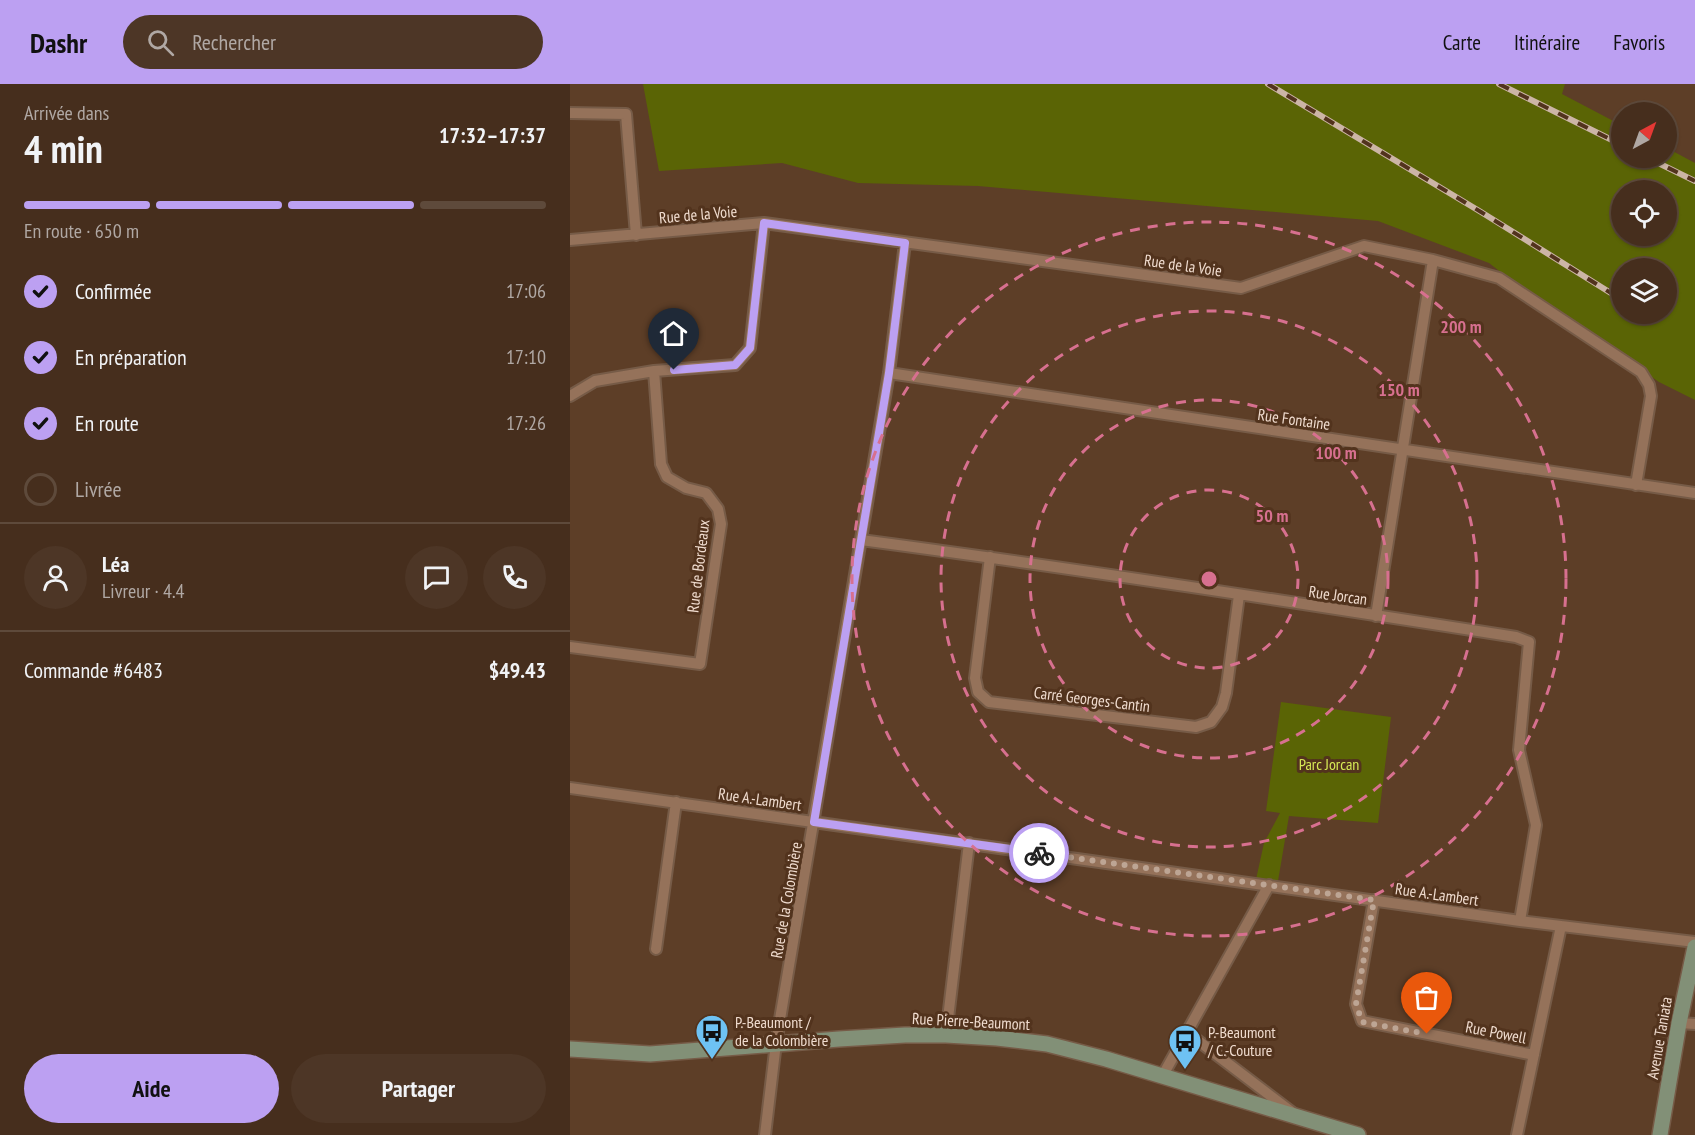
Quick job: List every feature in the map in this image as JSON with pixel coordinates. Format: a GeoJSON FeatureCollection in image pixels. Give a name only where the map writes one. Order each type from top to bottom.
{"type":"FeatureCollection","features":[{"type":"Feature","properties":{"kind":"main road","name":"Avenue Taniata"},"geometry":{"type":"LineString","coordinates":[[1660,1135],[1679,1023],[1695,947]]}},
{"type":"Feature","properties":{"kind":"main road","name":"Rue Pierre-Beaumont"},"geometry":{"type":"LineString","coordinates":[[570,1049],[650,1054],[839,1039],[946,1035],[997,1038],[1047,1044],[1163,1075],[1300,1118],[1319,1130],[1358,1135]]}},
{"type":"Feature","properties":{"kind":"street"},"geometry":{"type":"LineString","coordinates":[[570,113],[626,114],[636,235]]}},
{"type":"Feature","properties":{"kind":"street"},"geometry":{"type":"LineString","coordinates":[[570,396],[595,381],[654,371],[735,365],[750,348],[764,223]]}},
{"type":"Feature","properties":{"kind":"street","name":"Rue de la Voie"},"geometry":{"type":"LineString","coordinates":[[570,240],[764,223],[1241,288],[1364,246],[1433,260],[1498,278],[1641,372],[1649,385],[1651,396],[1636,485]]}},
{"type":"Feature","properties":{"kind":"street","name":"Rue de la Colombière"},"geometry":{"type":"LineString","coordinates":[[765,1135],[776,1044],[889,373],[905,243]]}},
{"type":"Feature","properties":{"kind":"street"},"geometry":{"type":"LineString","coordinates":[[1376,616],[1433,260]]}},
{"type":"Feature","properties":{"kind":"street","name":"Rue de Bordeaux"},"geometry":{"type":"LineString","coordinates":[[570,647],[700,664],[721,524],[718,509],[706,493],[686,488],[667,477],[661,464],[654,371]]}},
{"type":"Feature","properties":{"kind":"street","name":"Rue Fontaine"},"geometry":{"type":"LineString","coordinates":[[889,373],[1695,493]]}},
{"type":"Feature","properties":{"kind":"street","name":"Rue Jorcan"},"geometry":{"type":"LineString","coordinates":[[861,540],[1239,595],[1516,638],[1529,642],[1519,750],[1536,825],[1520,921]]}},
{"type":"Feature","properties":{"kind":"street","name":"Carré Georges-Cantin"},"geometry":{"type":"LineString","coordinates":[[990,557],[975,678],[978,692],[989,702],[1196,727],[1211,722],[1222,706],[1226,693],[1239,595]]}},
{"type":"Feature","properties":{"kind":"street","name":"Rue A.-Lambert"},"geometry":{"type":"LineString","coordinates":[[570,788],[1520,921],[1695,942]]}},
{"type":"Feature","properties":{"kind":"street"},"geometry":{"type":"LineString","coordinates":[[656,949],[676,802]]}},
{"type":"Feature","properties":{"kind":"street"},"geometry":{"type":"LineString","coordinates":[[946,1035],[969,843]]}},
{"type":"Feature","properties":{"kind":"street"},"geometry":{"type":"LineString","coordinates":[[1163,1075],[1269,885]]}},
{"type":"Feature","properties":{"kind":"street","name":"Rue Powell"},"geometry":{"type":"LineString","coordinates":[[1374,900],[1356,1004],[1362,1022],[1534,1055]]}},
{"type":"Feature","properties":{"kind":"street"},"geometry":{"type":"LineString","coordinates":[[1517,1135],[1561,926]]}},
{"type":"Feature","properties":{"kind":"street"},"geometry":{"type":"LineString","coordinates":[[1679,1023],[1695,1024]]}},
{"type":"Feature","properties":{"kind":"street"},"geometry":{"type":"LineString","coordinates":[[1188,1033],[1300,1118]]}},
{"type":"Feature","properties":{"kind":"green space"},"geometry":{"type":"Polygon","coordinates":[[[643,84],[1565,84],[1562,94],[1611,120],[1611,168],[1677,168],[1677,153],[1695,163],[1695,400],[1659,382],[1520,287],[1489,263],[1378,221],[978,186],[858,183],[782,163],[659,171],[643,84]]]}},
{"type":"Feature","properties":{"kind":"green space","name":"Parc Jorcan"},"geometry":{"type":"Polygon","coordinates":[[[1281,702],[1391,717],[1378,823],[1289,816],[1277,887],[1255,884],[1264,843],[1280,813],[1266,811],[1281,702]]]}},
{"type":"Feature","properties":{"kind":"railway"},"geometry":{"type":"LineString","coordinates":[[1268,84],[1611,293]]}},
{"type":"Feature","properties":{"kind":"railway"},"geometry":{"type":"LineString","coordinates":[[1499,84],[1611,140]]}},
{"type":"Feature","properties":{"kind":"railway"},"geometry":{"type":"LineString","coordinates":[[1668,168],[1695,181]]}},
{"type":"Feature","properties":{"kind":"way so far"},"geometry":{"type":"LineString","coordinates":[[1039,853],[1374,900],[1356,1004],[1362,1022],[1427,1034]]}},
{"type":"Feature","properties":{"kind":"place","name":"P.-Beaumont / de la Colombière"},"geometry":{"type":"Point","coordinates":[712,1060]}},
{"type":"Feature","properties":{"kind":"place","name":"P.-Beaumont / C.-Couture"},"geometry":{"type":"Point","coordinates":[1185,1070]}},
{"type":"Feature","properties":{"kind":"route"},"geometry":{"type":"LineString","coordinates":[[674,370],[735,365],[750,348],[764,223],[905,243],[889,373],[814,822],[1039,853]]}}]}
